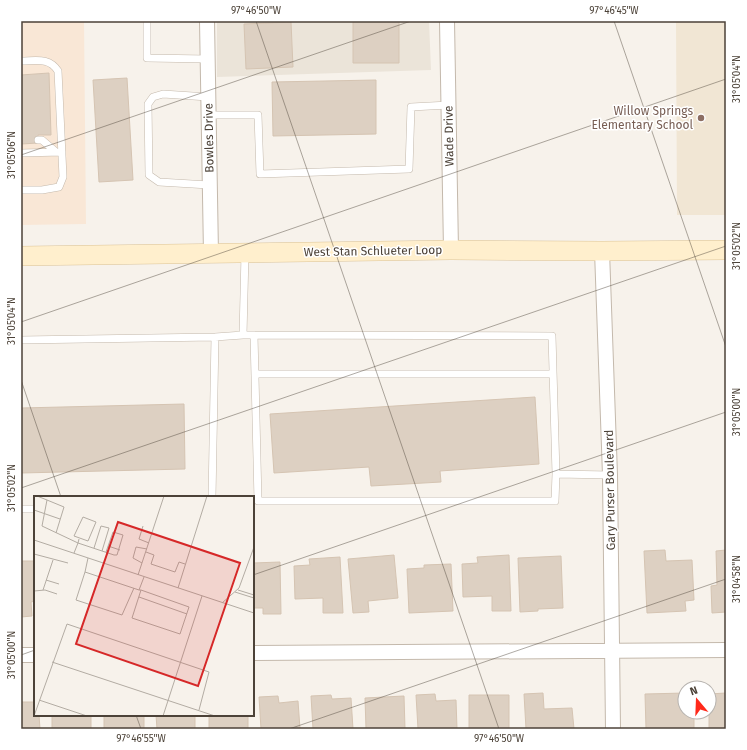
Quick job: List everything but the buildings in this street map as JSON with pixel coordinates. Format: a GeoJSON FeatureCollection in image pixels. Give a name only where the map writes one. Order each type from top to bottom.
{"type":"FeatureCollection","features":[{"type":"Feature","properties":{"kind":"main road","name":"West Stan Schlueter Loop"},"geometry":{"type":"LineString","coordinates":[[21,256],[451,250],[726,250]]}},
{"type":"Feature","properties":{"kind":"street","name":"Bowles Drive"},"geometry":{"type":"LineString","coordinates":[[207,21],[210,254]]}},
{"type":"Feature","properties":{"kind":"street","name":"Wade Drive"},"geometry":{"type":"LineString","coordinates":[[447,21],[451,250]]}},
{"type":"Feature","properties":{"kind":"street","name":"Gary Purser Boulevard"},"geometry":{"type":"LineString","coordinates":[[602,251],[610,475],[613,729]]}},
{"type":"Feature","properties":{"kind":"street"},"geometry":{"type":"LineString","coordinates":[[254,653],[726,650]]}},
{"type":"Feature","properties":{"kind":"street"},"geometry":{"type":"LineString","coordinates":[[21,655],[34,655]]}},
{"type":"Feature","properties":{"kind":"lane"},"geometry":{"type":"LineString","coordinates":[[147,21],[147,58],[207,59]]}},
{"type":"Feature","properties":{"kind":"lane"},"geometry":{"type":"LineString","coordinates":[[21,61],[47,61],[54,64],[58,71],[59,152],[63,177],[59,187],[42,190],[21,190]]}},
{"type":"Feature","properties":{"kind":"lane"},"geometry":{"type":"LineString","coordinates":[[208,97],[162,94],[153,97],[148,104],[148,112],[150,175],[159,182],[209,185]]}},
{"type":"Feature","properties":{"kind":"lane"},"geometry":{"type":"LineString","coordinates":[[208,115],[258,115],[260,174],[409,170],[411,107],[449,105]]}},
{"type":"Feature","properties":{"kind":"lane"},"geometry":{"type":"LineString","coordinates":[[38,140],[42,140],[59,152]]}},
{"type":"Feature","properties":{"kind":"lane"},"geometry":{"type":"LineString","coordinates":[[21,153],[59,152]]}},
{"type":"Feature","properties":{"kind":"lane"},"geometry":{"type":"LineString","coordinates":[[243,335],[245,254]]}},
{"type":"Feature","properties":{"kind":"lane"},"geometry":{"type":"LineString","coordinates":[[21,340],[215,337],[243,335],[254,335],[552,336],[556,474],[555,501],[258,500],[254,335]]}},
{"type":"Feature","properties":{"kind":"lane"},"geometry":{"type":"LineString","coordinates":[[212,496],[215,337]]}},
{"type":"Feature","properties":{"kind":"lane"},"geometry":{"type":"LineString","coordinates":[[255,374],[553,374]]}},
{"type":"Feature","properties":{"kind":"lane"},"geometry":{"type":"LineString","coordinates":[[556,474],[610,475]]}},
{"type":"Feature","properties":{"kind":"lane"},"geometry":{"type":"LineString","coordinates":[[21,509],[34,509]]}},
{"type":"Feature","properties":{"kind":"shaded area"},"geometry":{"type":"Polygon","coordinates":[[[21,21],[84,21],[86,224],[21,225],[21,21]]]}},
{"type":"Feature","properties":{"kind":"shaded area"},"geometry":{"type":"Polygon","coordinates":[[[217,21],[429,21],[431,70],[217,77],[217,21]]]}},
{"type":"Feature","properties":{"kind":"shaded area","name":"Willow Springs Elementary School"},"geometry":{"type":"Polygon","coordinates":[[[676,21],[726,21],[726,215],[677,215],[676,21]]]}},
{"type":"Feature","properties":{"kind":"place","name":"Willow Springs Elementary School"},"geometry":{"type":"Point","coordinates":[701,118]}}]}
